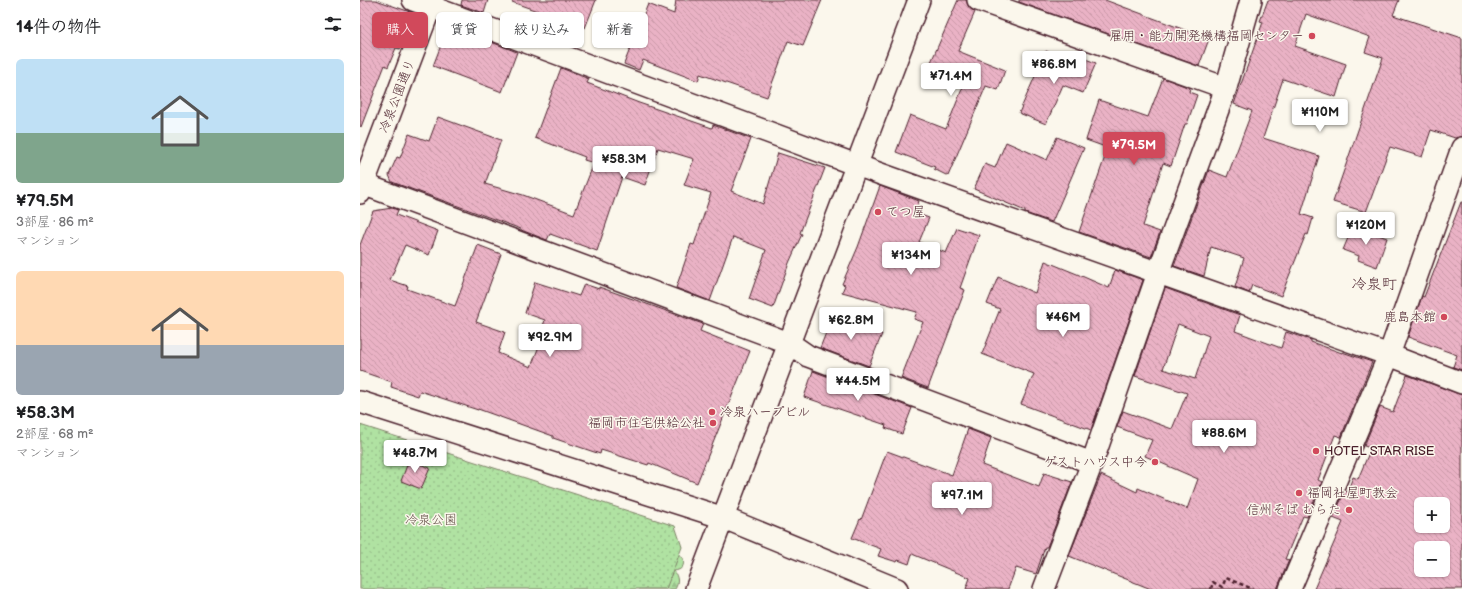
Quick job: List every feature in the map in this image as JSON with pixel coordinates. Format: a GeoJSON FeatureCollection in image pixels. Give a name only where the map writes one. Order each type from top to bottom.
{"type":"FeatureCollection","features":[{"type":"Feature","properties":{"kind":"street"},"geometry":{"type":"LineString","coordinates":[[696,589],[858,165],[919,0]]}},
{"type":"Feature","properties":{"kind":"street"},"geometry":{"type":"LineString","coordinates":[[978,0],[1226,88]]}},
{"type":"Feature","properties":{"kind":"street"},"geometry":{"type":"LineString","coordinates":[[1044,589],[1092,463],[1158,273],[1226,88],[1251,0]]}},
{"type":"Feature","properties":{"kind":"street"},"geometry":{"type":"LineString","coordinates":[[426,2],[858,165],[1389,355],[1462,383]]}},
{"type":"Feature","properties":{"kind":"street","name":"冷泉公園通り"},"geometry":{"type":"LineString","coordinates":[[361,187],[426,2]]}},
{"type":"Feature","properties":{"kind":"street"},"geometry":{"type":"LineString","coordinates":[[1290,589],[1389,355],[1462,148]]}},
{"type":"Feature","properties":{"kind":"street"},"geometry":{"type":"LineString","coordinates":[[361,187],[789,343],[808,356],[1092,463]]}},
{"type":"Feature","properties":{"kind":"street"},"geometry":{"type":"LineString","coordinates":[[360,402],[724,518],[897,589]]}},
{"type":"Feature","properties":{"kind":"path"},"geometry":{"type":"LineString","coordinates":[[1211,589],[1213,582],[1222,587],[1226,578],[1253,589]]}},
{"type":"Feature","properties":{"kind":"green space","name":"冷泉公園"},"geometry":{"type":"Polygon","coordinates":[[[360,425],[675,526],[682,547],[666,589],[360,589],[360,425]]]}},
{"type":"Feature","properties":{"kind":"green space"},"geometry":{"type":"Polygon","coordinates":[[[676,554],[683,558],[684,563],[681,569],[674,571],[678,580],[675,589],[639,589],[676,554]]]}},
{"type":"Feature","properties":{"kind":"building"},"geometry":{"type":"Polygon","coordinates":[[[360,0],[376,0],[410,12],[372,12],[372,48],[396,48],[388,67],[385,65],[361,127],[360,0]]]}},
{"type":"Feature","properties":{"kind":"building"},"geometry":{"type":"Polygon","coordinates":[[[462,0],[488,0],[484,12],[461,5],[462,0]]]}},
{"type":"Feature","properties":{"kind":"building"},"geometry":{"type":"Polygon","coordinates":[[[512,0],[596,0],[585,28],[584,12],[540,12],[512,2],[512,0]]]}},
{"type":"Feature","properties":{"kind":"building"},"geometry":{"type":"Polygon","coordinates":[[[676,0],[822,0],[803,46],[788,41],[767,97],[700,74],[698,81],[643,60],[639,70],[624,64],[630,48],[648,48],[648,12],[645,12],[648,4],[674,14],[676,0]]]}},
{"type":"Feature","properties":{"kind":"building"},"geometry":{"type":"Polygon","coordinates":[[[958,0],[966,0],[969,7],[975,12],[958,51],[1005,70],[998,90],[986,86],[948,176],[934,169],[935,167],[896,152],[910,115],[946,129],[964,84],[928,69],[958,0]]]}},
{"type":"Feature","properties":{"kind":"building"},"geometry":{"type":"Polygon","coordinates":[[[1019,0],[1105,0],[1209,39],[1199,66],[1019,2],[1019,0]]]}},
{"type":"Feature","properties":{"kind":"building"},"geometry":{"type":"Polygon","coordinates":[[[1268,0],[1399,0],[1393,15],[1462,38],[1462,136],[1455,138],[1431,130],[1422,157],[1390,147],[1366,212],[1333,202],[1383,58],[1365,52],[1370,37],[1306,14],[1295,46],[1346,64],[1336,97],[1283,79],[1263,138],[1319,156],[1301,214],[1313,218],[1308,235],[1306,234],[1281,296],[1252,285],[1249,293],[1235,287],[1244,258],[1211,247],[1204,276],[1174,266],[1209,170],[1227,177],[1252,111],[1234,104],[1263,22],[1260,21],[1268,0]]]}},
{"type":"Feature","properties":{"kind":"building"},"geometry":{"type":"Polygon","coordinates":[[[492,42],[500,45],[500,48],[507,48],[517,52],[502,92],[433,66],[440,48],[492,48],[492,42]]]}},
{"type":"Feature","properties":{"kind":"building"},"geometry":{"type":"Polygon","coordinates":[[[1046,51],[1076,65],[1080,57],[1096,63],[1083,93],[1063,85],[1046,124],[1019,113],[1046,51]]]}},
{"type":"Feature","properties":{"kind":"building"},"geometry":{"type":"Polygon","coordinates":[[[561,68],[589,79],[587,83],[639,103],[712,128],[713,125],[751,139],[731,191],[763,204],[778,153],[825,168],[800,233],[802,234],[789,263],[773,308],[749,299],[766,250],[733,237],[710,301],[676,288],[691,244],[694,245],[711,193],[684,185],[694,159],[658,148],[645,185],[622,177],[597,251],[550,234],[547,240],[392,182],[389,175],[397,157],[400,158],[409,134],[429,141],[438,117],[501,140],[485,184],[523,195],[574,214],[594,163],[584,160],[585,157],[535,138],[561,68]]]}},
{"type":"Feature","properties":{"kind":"building"},"geometry":{"type":"Polygon","coordinates":[[[1163,78],[1190,88],[1189,92],[1197,95],[1187,124],[1185,124],[1171,166],[1163,163],[1143,226],[1160,232],[1151,257],[1079,232],[1108,148],[1086,140],[1099,100],[1148,117],[1163,78]]]}},
{"type":"Feature","properties":{"kind":"building"},"geometry":{"type":"Polygon","coordinates":[[[1057,137],[1084,148],[1052,222],[1025,213],[1025,211],[974,189],[985,164],[995,168],[1006,142],[1047,160],[1057,137]]]}},
{"type":"Feature","properties":{"kind":"building"},"geometry":{"type":"Polygon","coordinates":[[[880,186],[919,201],[915,213],[929,218],[919,242],[946,253],[957,228],[979,235],[960,288],[965,290],[928,388],[901,378],[923,322],[914,319],[917,312],[842,292],[845,285],[842,284],[858,247],[880,186]]]}},
{"type":"Feature","properties":{"kind":"building"},"geometry":{"type":"Polygon","coordinates":[[[1461,202],[1462,370],[1453,367],[1457,355],[1408,337],[1422,296],[1424,297],[1461,202]]]}},
{"type":"Feature","properties":{"kind":"building"},"geometry":{"type":"Polygon","coordinates":[[[392,208],[398,210],[396,215],[438,231],[429,255],[405,245],[390,280],[408,286],[407,289],[455,306],[478,245],[501,254],[476,322],[505,332],[498,353],[531,367],[544,333],[541,332],[545,320],[525,313],[535,282],[579,296],[584,284],[599,289],[599,287],[703,324],[700,331],[750,351],[697,483],[649,463],[648,465],[601,450],[600,454],[553,438],[553,436],[478,409],[420,391],[418,396],[391,387],[392,382],[360,371],[360,245],[373,211],[392,208]]]}},
{"type":"Feature","properties":{"kind":"building"},"geometry":{"type":"Polygon","coordinates":[[[1353,226],[1387,238],[1377,267],[1358,260],[1359,256],[1343,250],[1353,226]]]}},
{"type":"Feature","properties":{"kind":"building"},"geometry":{"type":"Polygon","coordinates":[[[1045,261],[1109,288],[1115,270],[1143,280],[1091,430],[1021,404],[1034,374],[982,354],[1000,309],[987,304],[998,277],[1035,293],[1045,261]]]}},
{"type":"Feature","properties":{"kind":"building"},"geometry":{"type":"Polygon","coordinates":[[[1165,288],[1240,315],[1235,331],[1281,348],[1286,332],[1311,340],[1311,342],[1342,353],[1372,362],[1341,437],[1335,435],[1318,480],[1322,482],[1307,517],[1303,516],[1285,559],[1289,560],[1277,589],[1151,589],[1069,556],[1101,475],[1137,492],[1138,488],[1187,509],[1198,479],[1145,456],[1152,440],[1117,427],[1123,411],[1172,429],[1187,393],[1135,376],[1165,288]],[[1178,324],[1163,369],[1195,379],[1209,336],[1178,324]]]}},
{"type":"Feature","properties":{"kind":"building"},"geometry":{"type":"Polygon","coordinates":[[[833,315],[882,334],[869,366],[820,348],[833,315]]]}},
{"type":"Feature","properties":{"kind":"building"},"geometry":{"type":"Polygon","coordinates":[[[813,371],[912,408],[902,434],[885,428],[886,425],[804,397],[813,371]]]}},
{"type":"Feature","properties":{"kind":"building"},"geometry":{"type":"Polygon","coordinates":[[[1407,375],[1462,395],[1462,589],[1314,589],[1343,522],[1333,518],[1353,477],[1358,479],[1371,448],[1364,446],[1380,407],[1393,412],[1407,375]]]}},
{"type":"Feature","properties":{"kind":"building"},"geometry":{"type":"Polygon","coordinates":[[[968,429],[991,438],[982,465],[1039,487],[1044,473],[1072,482],[1047,547],[1045,547],[1036,574],[1016,568],[1008,589],[966,589],[970,578],[912,554],[909,564],[878,556],[881,549],[852,538],[860,519],[861,520],[887,451],[952,475],[968,429]]]}},
{"type":"Feature","properties":{"kind":"building"},"geometry":{"type":"Polygon","coordinates":[[[409,460],[430,468],[421,489],[401,481],[409,460]]]}},
{"type":"Feature","properties":{"kind":"place","name":"雇用・能力開発機構福岡センター"},"geometry":{"type":"Point","coordinates":[1312,36]}},
{"type":"Feature","properties":{"kind":"place","name":"てつ屋"},"geometry":{"type":"Point","coordinates":[878,212]}},
{"type":"Feature","properties":{"kind":"place","name":"鹿島本館"},"geometry":{"type":"Point","coordinates":[1444,317]}},
{"type":"Feature","properties":{"kind":"place","name":"冷泉ハープビル"},"geometry":{"type":"Point","coordinates":[712,412]}},
{"type":"Feature","properties":{"kind":"place","name":"福岡市住宅供給公社"},"geometry":{"type":"Point","coordinates":[713,423]}},
{"type":"Feature","properties":{"kind":"place","name":"HOTEL STAR RISE"},"geometry":{"type":"Point","coordinates":[1316,451]}},
{"type":"Feature","properties":{"kind":"place","name":"ゲストハウス中今"},"geometry":{"type":"Point","coordinates":[1155,462]}},
{"type":"Feature","properties":{"kind":"place","name":"福岡社屋町教会"},"geometry":{"type":"Point","coordinates":[1299,493]}},
{"type":"Feature","properties":{"kind":"place","name":"信州そば むらた"},"geometry":{"type":"Point","coordinates":[1349,510]}},
{"type":"Feature","properties":{"kind":"district","name":"冷泉町"},"geometry":{"type":"Point","coordinates":[1374,284]}}]}
